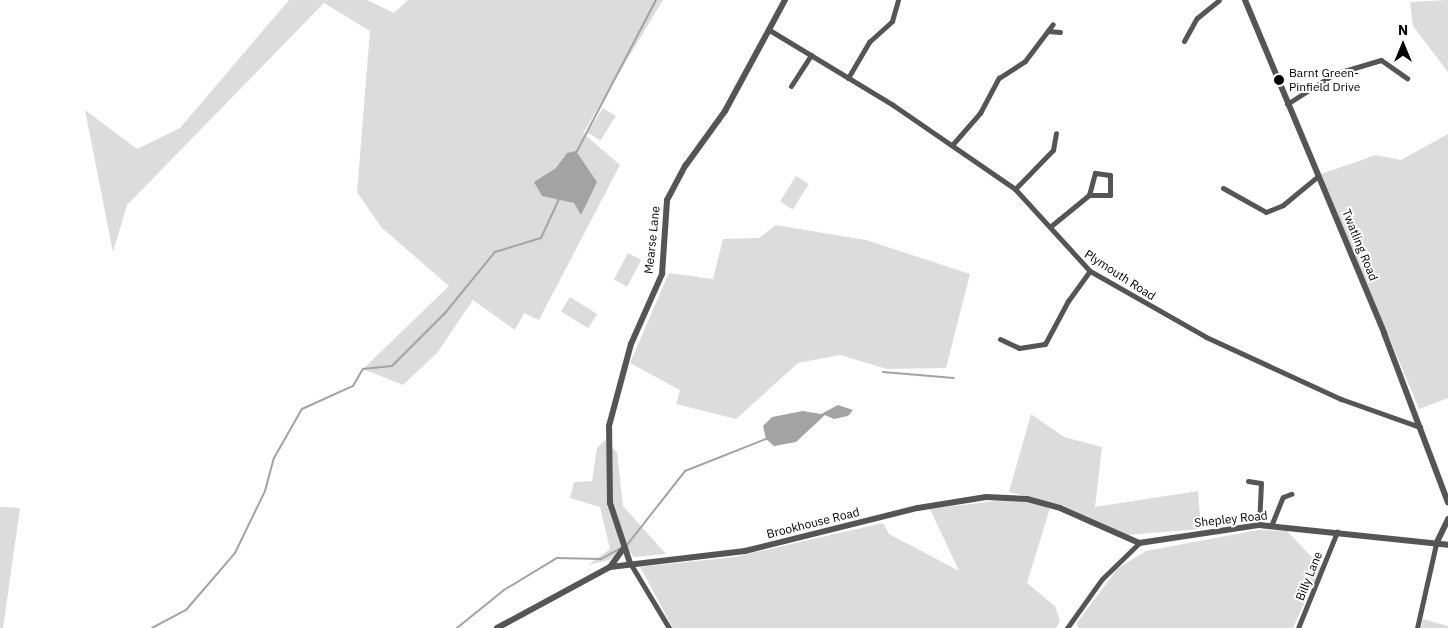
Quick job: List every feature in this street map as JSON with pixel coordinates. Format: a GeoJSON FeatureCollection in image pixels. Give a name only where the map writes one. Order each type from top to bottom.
{"type":"FeatureCollection","features":[{"type":"Feature","properties":{"kind":"street","name":"Mearse Lane"},"geometry":{"type":"LineString","coordinates":[[630,563],[623,549],[610,503],[609,426],[631,344],[662,274],[667,200],[771,31],[785,0]]}},
{"type":"Feature","properties":{"kind":"street"},"geometry":{"type":"LineString","coordinates":[[848,78],[870,42],[892,21],[898,0]]}},
{"type":"Feature","properties":{"kind":"street"},"geometry":{"type":"LineString","coordinates":[[1184,41],[1197,18],[1219,0]]}},
{"type":"Feature","properties":{"kind":"street","name":"Twatling Road"},"geometry":{"type":"LineString","coordinates":[[1245,0],[1286,104],[1318,176],[1420,427],[1448,502]]}},
{"type":"Feature","properties":{"kind":"street"},"geometry":{"type":"LineString","coordinates":[[952,145],[980,113],[999,78],[1026,61],[1053,24]]}},
{"type":"Feature","properties":{"kind":"street","name":"Plymouth Road"},"geometry":{"type":"LineString","coordinates":[[771,31],[812,55],[952,145],[1015,189],[1051,226],[1090,271],[1206,337],[1341,398],[1420,427]]}},
{"type":"Feature","properties":{"kind":"street"},"geometry":{"type":"LineString","coordinates":[[1048,31],[1060,32]]}},
{"type":"Feature","properties":{"kind":"street"},"geometry":{"type":"LineString","coordinates":[[791,86],[812,55]]}},
{"type":"Feature","properties":{"kind":"street"},"geometry":{"type":"LineString","coordinates":[[1286,104],[1352,66],[1381,60],[1407,78]]}},
{"type":"Feature","properties":{"kind":"street"},"geometry":{"type":"LineString","coordinates":[[1400,72],[1405,67]]}},
{"type":"Feature","properties":{"kind":"street"},"geometry":{"type":"LineString","coordinates":[[1015,189],[1053,150],[1056,133]]}},
{"type":"Feature","properties":{"kind":"street"},"geometry":{"type":"LineString","coordinates":[[1051,226],[1089,196],[1110,195],[1110,175],[1094,172],[1089,196]]}},
{"type":"Feature","properties":{"kind":"street"},"geometry":{"type":"LineString","coordinates":[[1223,188],[1266,212],[1283,205],[1318,176]]}},
{"type":"Feature","properties":{"kind":"street"},"geometry":{"type":"LineString","coordinates":[[1000,338],[1019,348],[1045,344],[1068,301],[1090,271]]}},
{"type":"Feature","properties":{"kind":"street"},"geometry":{"type":"LineString","coordinates":[[1248,481],[1261,483],[1259,525]]}},
{"type":"Feature","properties":{"kind":"street"},"geometry":{"type":"LineString","coordinates":[[1271,526],[1283,497],[1291,494]]}},
{"type":"Feature","properties":{"kind":"street","name":"Brookhouse Road"},"geometry":{"type":"LineString","coordinates":[[498,628],[610,567],[630,563],[745,551],[918,508],[1005,496],[1060,508],[1139,543]]}},
{"type":"Feature","properties":{"kind":"street"},"geometry":{"type":"LineString","coordinates":[[1417,628],[1436,544],[1448,519]]}},
{"type":"Feature","properties":{"kind":"street","name":"Shepley Road"},"geometry":{"type":"LineString","coordinates":[[1139,543],[1259,525],[1448,545]]}},
{"type":"Feature","properties":{"kind":"street","name":"Billy Lane"},"geometry":{"type":"LineString","coordinates":[[1298,628],[1337,532]]}},
{"type":"Feature","properties":{"kind":"street"},"geometry":{"type":"LineString","coordinates":[[1067,628],[1102,579],[1139,543]]}},
{"type":"Feature","properties":{"kind":"street"},"geometry":{"type":"LineString","coordinates":[[610,567],[623,549]]}},
{"type":"Feature","properties":{"kind":"street"},"geometry":{"type":"LineString","coordinates":[[630,563],[669,628]]}},
{"type":"Feature","properties":{"kind":"shaded area"},"geometry":{"type":"Polygon","coordinates":[[[289,0],[367,0],[394,13],[408,0],[663,0],[583,133],[620,165],[539,320],[524,313],[515,330],[473,300],[437,353],[403,385],[363,369],[449,286],[381,227],[357,192],[370,31],[324,3],[127,205],[113,252],[85,110],[137,149],[180,128],[289,0]],[[556,168],[534,183],[574,203],[581,214],[556,168]]]}},
{"type":"Feature","properties":{"kind":"shaded area"},"geometry":{"type":"Polygon","coordinates":[[[1448,0],[1448,72],[1413,26],[1410,2],[1448,0]]]}},
{"type":"Feature","properties":{"kind":"shaded area"},"geometry":{"type":"Polygon","coordinates":[[[603,108],[616,116],[600,141],[588,133],[603,108]]]}},
{"type":"Feature","properties":{"kind":"shaded area"},"geometry":{"type":"Polygon","coordinates":[[[1448,134],[1448,398],[1419,409],[1321,174],[1376,155],[1401,160],[1448,134]]]}},
{"type":"Feature","properties":{"kind":"shaded area"},"geometry":{"type":"Polygon","coordinates":[[[576,151],[597,182],[581,215],[574,203],[542,196],[534,182],[556,168],[567,153],[576,151]]]}},
{"type":"Feature","properties":{"kind":"shaded area"},"geometry":{"type":"Polygon","coordinates":[[[796,176],[809,184],[793,209],[780,201],[796,176]]]}},
{"type":"Feature","properties":{"kind":"shaded area"},"geometry":{"type":"Polygon","coordinates":[[[776,225],[866,240],[970,274],[946,368],[887,369],[840,355],[798,363],[736,419],[676,404],[680,390],[630,363],[669,273],[713,279],[723,239],[759,238],[776,225]]]}},
{"type":"Feature","properties":{"kind":"shaded area"},"geometry":{"type":"Polygon","coordinates":[[[628,253],[641,260],[627,287],[614,279],[628,253]]]}},
{"type":"Feature","properties":{"kind":"shaded area"},"geometry":{"type":"Polygon","coordinates":[[[570,297],[597,314],[588,328],[561,311],[570,297]]]}},
{"type":"Feature","properties":{"kind":"shaded area"},"geometry":{"type":"Polygon","coordinates":[[[838,405],[853,410],[848,416],[834,419],[825,415],[796,442],[774,446],[766,439],[763,426],[772,417],[803,411],[821,414],[838,405]]]}},
{"type":"Feature","properties":{"kind":"shaded area"},"geometry":{"type":"Polygon","coordinates":[[[1031,414],[1064,437],[1102,447],[1095,507],[1198,491],[1201,529],[1126,535],[1062,505],[1009,492],[1031,414]]]}},
{"type":"Feature","properties":{"kind":"shaded area"},"geometry":{"type":"Polygon","coordinates":[[[605,440],[617,452],[623,506],[666,554],[634,557],[627,548],[609,560],[588,565],[610,549],[600,507],[570,498],[574,482],[592,481],[597,448],[605,440]]]}},
{"type":"Feature","properties":{"kind":"shaded area"},"geometry":{"type":"Polygon","coordinates":[[[1011,499],[1050,508],[1027,583],[1055,606],[1060,621],[1056,628],[673,628],[640,567],[735,557],[883,523],[889,534],[959,571],[930,509],[1011,499]]]}},
{"type":"Feature","properties":{"kind":"shaded area"},"geometry":{"type":"Polygon","coordinates":[[[0,507],[20,508],[3,628],[0,628],[0,507]]]}},
{"type":"Feature","properties":{"kind":"shaded area"},"geometry":{"type":"Polygon","coordinates":[[[1258,530],[1287,531],[1321,567],[1293,628],[1079,628],[1076,624],[1118,568],[1146,551],[1258,530]]]}},
{"type":"Feature","properties":{"kind":"shaded area"},"geometry":{"type":"Polygon","coordinates":[[[1423,619],[1448,626],[1448,628],[1421,628],[1423,619]]]}},
{"type":"Feature","properties":{"kind":"waterway"},"geometry":{"type":"LineString","coordinates":[[576,153],[656,0]]}},
{"type":"Feature","properties":{"kind":"waterway"},"geometry":{"type":"LineString","coordinates":[[152,628],[186,610],[235,553],[265,491],[274,458],[302,409],[353,386],[363,369],[392,366],[445,313],[495,252],[541,238],[560,197]]}},
{"type":"Feature","properties":{"kind":"waterway"},"geometry":{"type":"LineString","coordinates":[[883,372],[954,378]]}},
{"type":"Feature","properties":{"kind":"waterway"},"geometry":{"type":"LineString","coordinates":[[627,545],[685,471],[766,439]]}},
{"type":"Feature","properties":{"kind":"waterway"},"geometry":{"type":"LineString","coordinates":[[457,628],[504,590],[557,558],[601,559],[619,549]]}},
{"type":"Feature","properties":{"kind":"place","name":"Barnt Green- Pinfield Drive"},"geometry":{"type":"Point","coordinates":[1279,80]}}]}
